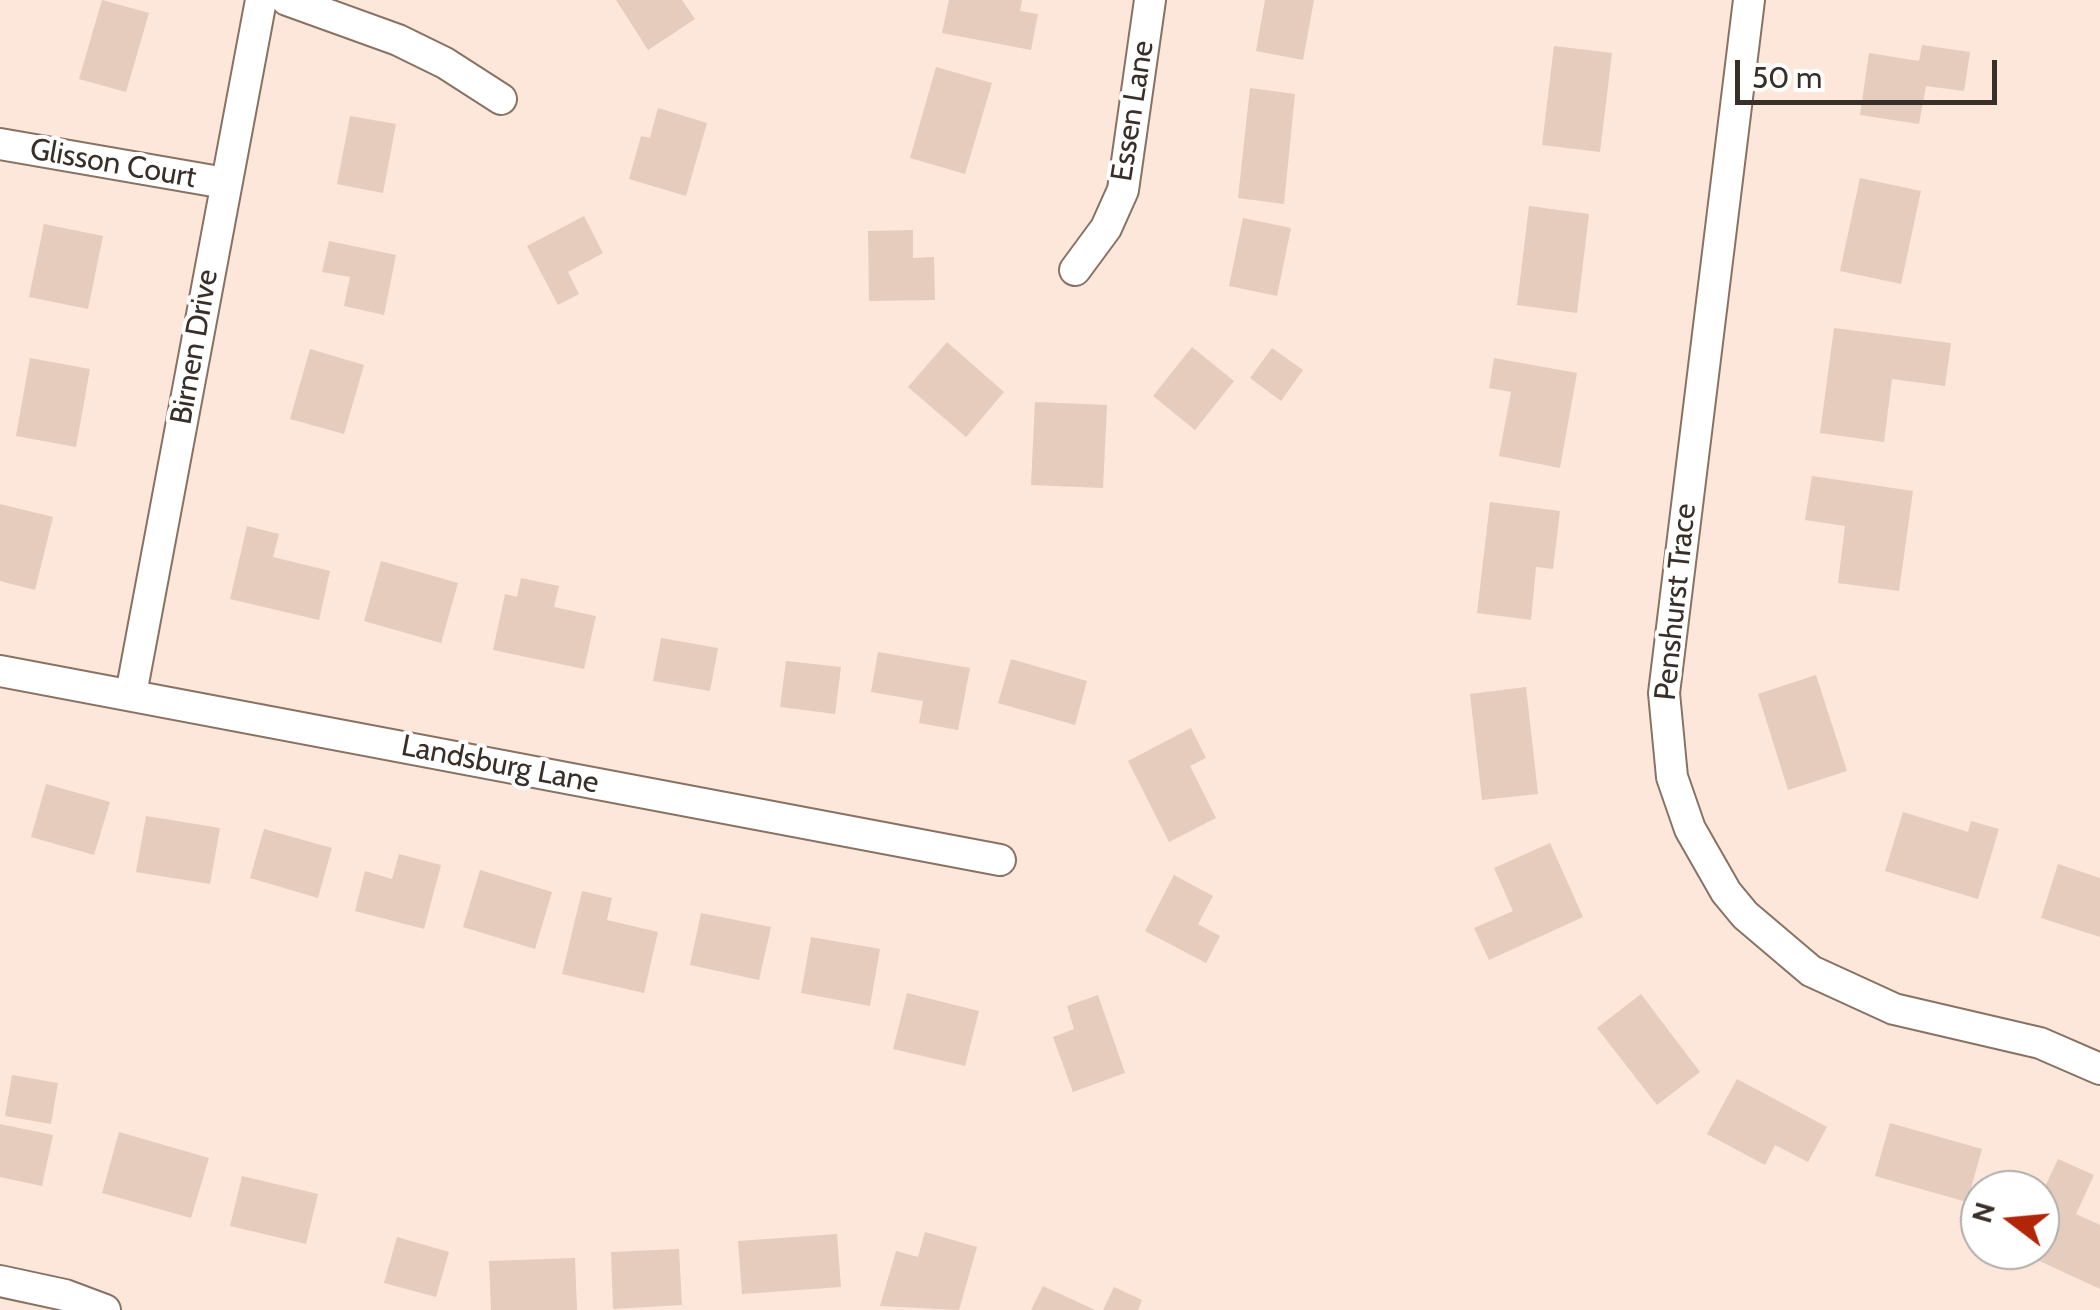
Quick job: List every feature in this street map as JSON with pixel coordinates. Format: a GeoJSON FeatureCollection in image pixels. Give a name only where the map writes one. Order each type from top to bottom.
{"type":"FeatureCollection","features":[{"type":"Feature","properties":{"kind":"street","name":"Birnen Drive"},"geometry":{"type":"LineString","coordinates":[[131,694],[261,0]]}},
{"type":"Feature","properties":{"kind":"street"},"geometry":{"type":"LineString","coordinates":[[287,0],[398,40],[445,63],[501,99]]}},
{"type":"Feature","properties":{"kind":"street","name":"Essen Lane"},"geometry":{"type":"LineString","coordinates":[[1075,270],[1106,228],[1122,190],[1150,0]]}},
{"type":"Feature","properties":{"kind":"street","name":"Penshurst Trace"},"geometry":{"type":"LineString","coordinates":[[1749,0],[1664,693],[1672,776],[1702,855],[1726,892],[1759,928],[1811,971],[1894,1009],[2040,1044],[2100,1069]]}},
{"type":"Feature","properties":{"kind":"street","name":"Glisson Court"},"geometry":{"type":"LineString","coordinates":[[0,144],[225,184]]}},
{"type":"Feature","properties":{"kind":"street","name":"Landsburg Lane"},"geometry":{"type":"LineString","coordinates":[[0,671],[1000,860]]}},
{"type":"Feature","properties":{"kind":"street"},"geometry":{"type":"LineString","coordinates":[[0,1280],[65,1295],[104,1310]]}},
{"type":"Feature","properties":{"kind":"building"},"geometry":{"type":"Polygon","coordinates":[[[102,0],[149,13],[126,92],[79,79],[102,0]]]}},
{"type":"Feature","properties":{"kind":"building"},"geometry":{"type":"Polygon","coordinates":[[[616,0],[682,0],[695,19],[648,50],[616,0]]]}},
{"type":"Feature","properties":{"kind":"building"},"geometry":{"type":"Polygon","coordinates":[[[949,0],[1022,0],[1020,11],[1038,14],[1031,50],[942,33],[949,0]]]}},
{"type":"Feature","properties":{"kind":"building"},"geometry":{"type":"Polygon","coordinates":[[[1265,0],[1314,0],[1303,60],[1256,51],[1265,0]]]}},
{"type":"Feature","properties":{"kind":"building"},"geometry":{"type":"Polygon","coordinates":[[[1922,45],[1970,52],[1964,91],[1926,86],[1919,124],[1860,115],[1869,53],[1919,61],[1922,45]]]}},
{"type":"Feature","properties":{"kind":"building"},"geometry":{"type":"Polygon","coordinates":[[[1554,46],[1612,53],[1600,152],[1542,145],[1554,46]]]}},
{"type":"Feature","properties":{"kind":"building"},"geometry":{"type":"Polygon","coordinates":[[[936,67],[992,83],[965,174],[910,158],[936,67]]]}},
{"type":"Feature","properties":{"kind":"building"},"geometry":{"type":"Polygon","coordinates":[[[1250,88],[1295,94],[1284,204],[1238,198],[1250,88]]]}},
{"type":"Feature","properties":{"kind":"building"},"geometry":{"type":"Polygon","coordinates":[[[658,108],[707,123],[686,196],[629,179],[641,136],[650,138],[658,108]]]}},
{"type":"Feature","properties":{"kind":"building"},"geometry":{"type":"Polygon","coordinates":[[[350,116],[396,124],[383,193],[337,184],[350,116]]]}},
{"type":"Feature","properties":{"kind":"building"},"geometry":{"type":"Polygon","coordinates":[[[1860,178],[1921,191],[1901,284],[1840,271],[1860,178]]]}},
{"type":"Feature","properties":{"kind":"building"},"geometry":{"type":"Polygon","coordinates":[[[1529,206],[1589,214],[1577,313],[1517,305],[1529,206]]]}},
{"type":"Feature","properties":{"kind":"building"},"geometry":{"type":"Polygon","coordinates":[[[584,216],[603,253],[568,272],[579,294],[558,305],[527,246],[584,216]]]}},
{"type":"Feature","properties":{"kind":"building"},"geometry":{"type":"Polygon","coordinates":[[[1243,218],[1291,228],[1277,296],[1229,286],[1243,218]]]}},
{"type":"Feature","properties":{"kind":"building"},"geometry":{"type":"Polygon","coordinates":[[[44,224],[103,236],[88,309],[29,297],[44,224]]]}},
{"type":"Feature","properties":{"kind":"building"},"geometry":{"type":"Polygon","coordinates":[[[913,230],[913,258],[934,257],[935,300],[869,301],[868,231],[913,230]]]}},
{"type":"Feature","properties":{"kind":"building"},"geometry":{"type":"Polygon","coordinates":[[[329,241],[396,255],[384,315],[344,306],[350,277],[322,272],[329,241]]]}},
{"type":"Feature","properties":{"kind":"building"},"geometry":{"type":"Polygon","coordinates":[[[1834,328],[1951,343],[1945,386],[1892,379],[1884,442],[1820,433],[1834,328]]]}},
{"type":"Feature","properties":{"kind":"building"},"geometry":{"type":"Polygon","coordinates":[[[947,342],[1004,392],[966,437],[908,387],[947,342]]]}},
{"type":"Feature","properties":{"kind":"building"},"geometry":{"type":"Polygon","coordinates":[[[1192,347],[1234,381],[1195,430],[1153,396],[1192,347]]]}},
{"type":"Feature","properties":{"kind":"building"},"geometry":{"type":"Polygon","coordinates":[[[1272,348],[1303,370],[1281,401],[1250,378],[1272,348]]]}},
{"type":"Feature","properties":{"kind":"building"},"geometry":{"type":"Polygon","coordinates":[[[310,349],[364,365],[344,434],[290,419],[310,349]]]}},
{"type":"Feature","properties":{"kind":"building"},"geometry":{"type":"Polygon","coordinates":[[[30,358],[90,369],[76,447],[16,436],[30,358]]]}},
{"type":"Feature","properties":{"kind":"building"},"geometry":{"type":"Polygon","coordinates":[[[1494,358],[1577,373],[1560,468],[1499,456],[1511,392],[1489,388],[1494,358]]]}},
{"type":"Feature","properties":{"kind":"building"},"geometry":{"type":"Polygon","coordinates":[[[1035,402],[1107,405],[1103,488],[1031,485],[1035,402]]]}},
{"type":"Feature","properties":{"kind":"building"},"geometry":{"type":"Polygon","coordinates":[[[1812,476],[1913,491],[1899,591],[1838,583],[1845,526],[1805,520],[1812,476]]]}},
{"type":"Feature","properties":{"kind":"building"},"geometry":{"type":"Polygon","coordinates":[[[1490,502],[1560,511],[1553,569],[1536,567],[1531,620],[1477,613],[1490,502]]]}},
{"type":"Feature","properties":{"kind":"building"},"geometry":{"type":"Polygon","coordinates":[[[0,504],[53,517],[35,590],[0,581],[0,504]]]}},
{"type":"Feature","properties":{"kind":"building"},"geometry":{"type":"Polygon","coordinates":[[[247,526],[279,534],[273,557],[330,571],[319,620],[230,599],[247,526]]]}},
{"type":"Feature","properties":{"kind":"building"},"geometry":{"type":"Polygon","coordinates":[[[381,561],[458,583],[441,643],[364,621],[381,561]]]}},
{"type":"Feature","properties":{"kind":"building"},"geometry":{"type":"Polygon","coordinates":[[[521,578],[559,586],[554,607],[596,616],[584,669],[493,650],[505,594],[517,597],[521,578]]]}},
{"type":"Feature","properties":{"kind":"building"},"geometry":{"type":"Polygon","coordinates":[[[661,638],[718,648],[710,691],[653,681],[661,638]]]}},
{"type":"Feature","properties":{"kind":"building"},"geometry":{"type":"Polygon","coordinates":[[[878,652],[970,668],[958,730],[919,723],[923,701],[871,692],[878,652]]]}},
{"type":"Feature","properties":{"kind":"building"},"geometry":{"type":"Polygon","coordinates":[[[1011,659],[1087,681],[1075,725],[998,703],[1011,659]]]}},
{"type":"Feature","properties":{"kind":"building"},"geometry":{"type":"Polygon","coordinates":[[[786,661],[841,667],[835,714],[780,707],[786,661]]]}},
{"type":"Feature","properties":{"kind":"building"},"geometry":{"type":"Polygon","coordinates":[[[1816,675],[1847,771],[1788,790],[1758,694],[1816,675]]]}},
{"type":"Feature","properties":{"kind":"building"},"geometry":{"type":"Polygon","coordinates":[[[1526,687],[1538,794],[1482,800],[1470,694],[1526,687]]]}},
{"type":"Feature","properties":{"kind":"building"},"geometry":{"type":"Polygon","coordinates":[[[1191,728],[1206,758],[1190,766],[1216,818],[1169,842],[1128,761],[1191,728]]]}},
{"type":"Feature","properties":{"kind":"building"},"geometry":{"type":"Polygon","coordinates":[[[46,784],[110,802],[94,855],[31,837],[46,784]]]}},
{"type":"Feature","properties":{"kind":"building"},"geometry":{"type":"Polygon","coordinates":[[[1903,812],[1968,832],[1971,821],[1999,829],[1978,899],[1885,871],[1903,812]]]}},
{"type":"Feature","properties":{"kind":"building"},"geometry":{"type":"Polygon","coordinates":[[[146,816],[220,828],[210,884],[136,872],[146,816]]]}},
{"type":"Feature","properties":{"kind":"building"},"geometry":{"type":"Polygon","coordinates":[[[264,829],[332,848],[318,898],[250,878],[264,829]]]}},
{"type":"Feature","properties":{"kind":"building"},"geometry":{"type":"Polygon","coordinates":[[[1550,843],[1583,917],[1489,960],[1474,928],[1513,911],[1494,868],[1550,843]]]}},
{"type":"Feature","properties":{"kind":"building"},"geometry":{"type":"Polygon","coordinates":[[[399,854],[441,865],[424,929],[355,911],[365,871],[392,879],[399,854]]]}},
{"type":"Feature","properties":{"kind":"building"},"geometry":{"type":"Polygon","coordinates":[[[2058,864],[2100,878],[2100,937],[2041,918],[2058,864]]]}},
{"type":"Feature","properties":{"kind":"building"},"geometry":{"type":"Polygon","coordinates":[[[480,870],[552,892],[535,949],[463,927],[480,870]]]}},
{"type":"Feature","properties":{"kind":"building"},"geometry":{"type":"Polygon","coordinates":[[[1174,875],[1213,896],[1198,924],[1220,936],[1206,963],[1145,931],[1174,875]]]}},
{"type":"Feature","properties":{"kind":"building"},"geometry":{"type":"Polygon","coordinates":[[[582,891],[612,898],[607,920],[658,932],[644,993],[562,974],[582,891]]]}},
{"type":"Feature","properties":{"kind":"building"},"geometry":{"type":"Polygon","coordinates":[[[701,913],[771,927],[759,980],[690,965],[701,913]]]}},
{"type":"Feature","properties":{"kind":"building"},"geometry":{"type":"Polygon","coordinates":[[[811,937],[880,949],[870,1006],[801,993],[811,937]]]}},
{"type":"Feature","properties":{"kind":"building"},"geometry":{"type":"Polygon","coordinates":[[[907,993],[979,1011],[965,1066],[893,1049],[907,993]]]}},
{"type":"Feature","properties":{"kind":"building"},"geometry":{"type":"Polygon","coordinates":[[[1641,994],[1700,1072],[1657,1105],[1597,1028],[1641,994]]]}},
{"type":"Feature","properties":{"kind":"building"},"geometry":{"type":"Polygon","coordinates":[[[1098,995],[1125,1073],[1073,1092],[1053,1037],[1074,1029],[1067,1006],[1098,995]]]}},
{"type":"Feature","properties":{"kind":"building"},"geometry":{"type":"Polygon","coordinates":[[[12,1075],[58,1083],[51,1124],[5,1116],[12,1075]]]}},
{"type":"Feature","properties":{"kind":"building"},"geometry":{"type":"Polygon","coordinates":[[[1737,1079],[1827,1127],[1808,1162],[1775,1145],[1765,1165],[1707,1134],[1737,1079]]]}},
{"type":"Feature","properties":{"kind":"building"},"geometry":{"type":"Polygon","coordinates":[[[1890,1123],[1982,1149],[1976,1170],[1960,1170],[1960,1200],[1875,1176],[1890,1123]]]}},
{"type":"Feature","properties":{"kind":"building"},"geometry":{"type":"Polygon","coordinates":[[[0,1124],[53,1135],[42,1186],[0,1177],[0,1124]]]}},
{"type":"Feature","properties":{"kind":"building"},"geometry":{"type":"Polygon","coordinates":[[[119,1132],[209,1158],[191,1218],[102,1193],[119,1132]]]}},
{"type":"Feature","properties":{"kind":"building"},"geometry":{"type":"Polygon","coordinates":[[[2058,1159],[2094,1175],[2076,1214],[2100,1225],[2100,1289],[2059,1270],[2060,1170],[2053,1170],[2058,1159]]]}},
{"type":"Feature","properties":{"kind":"building"},"geometry":{"type":"Polygon","coordinates":[[[242,1176],[318,1194],[306,1244],[230,1226],[242,1176]]]}},
{"type":"Feature","properties":{"kind":"building"},"geometry":{"type":"Polygon","coordinates":[[[925,1232],[977,1247],[959,1310],[880,1306],[896,1251],[918,1257],[925,1232]]]}},
{"type":"Feature","properties":{"kind":"building"},"geometry":{"type":"Polygon","coordinates":[[[837,1234],[841,1287],[742,1294],[738,1241],[837,1234]]]}},
{"type":"Feature","properties":{"kind":"building"},"geometry":{"type":"Polygon","coordinates":[[[397,1237],[449,1252],[436,1297],[384,1283],[397,1237]]]}},
{"type":"Feature","properties":{"kind":"building"},"geometry":{"type":"Polygon","coordinates":[[[679,1249],[682,1305],[613,1309],[611,1252],[679,1249]]]}},
{"type":"Feature","properties":{"kind":"building"},"geometry":{"type":"Polygon","coordinates":[[[575,1258],[577,1310],[491,1310],[489,1261],[575,1258]]]}},
{"type":"Feature","properties":{"kind":"building"},"geometry":{"type":"Polygon","coordinates":[[[1043,1286],[1095,1310],[1031,1310],[1043,1286]]]}},
{"type":"Feature","properties":{"kind":"building"},"geometry":{"type":"Polygon","coordinates":[[[1114,1287],[1142,1300],[1138,1310],[1103,1310],[1114,1287]]]}}]}
